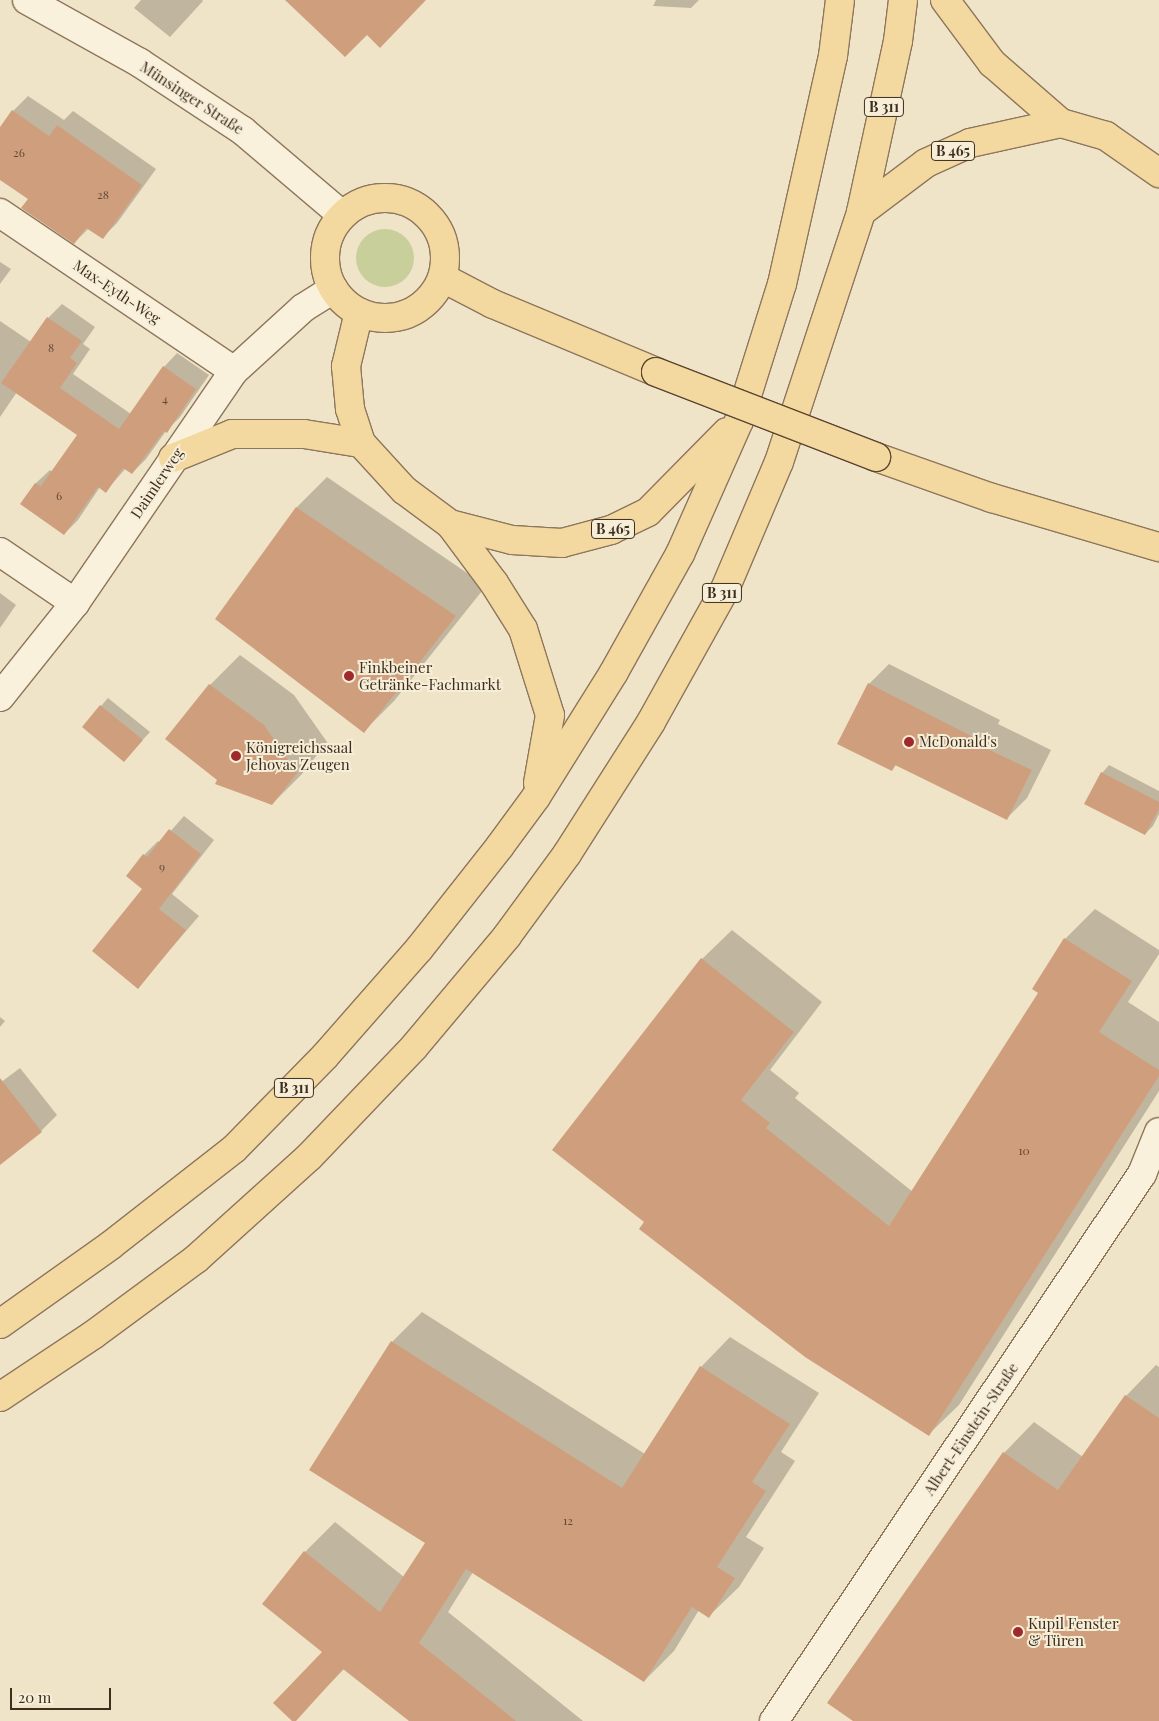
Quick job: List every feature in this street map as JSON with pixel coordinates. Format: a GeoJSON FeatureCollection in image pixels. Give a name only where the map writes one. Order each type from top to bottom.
{"type":"FeatureCollection","features":[{"type":"Feature","properties":{"kind":"main road","name":"B 311"},"geometry":{"type":"LineString","coordinates":[[0,1324],[111,1245],[234,1149],[325,1056],[419,949],[536,797],[614,672],[680,554],[739,421],[782,284],[833,56],[840,0]]}},
{"type":"Feature","properties":{"kind":"main road","name":"B 311"},"geometry":{"type":"LineString","coordinates":[[0,1397],[93,1335],[196,1259],[310,1157],[414,1047],[507,936],[567,854],[651,722],[725,589],[778,462],[861,212],[898,41],[903,0]]}},
{"type":"Feature","properties":{"kind":"main road","name":"B 465"},"geometry":{"type":"LineString","coordinates":[[945,0],[992,63],[1061,123],[1106,136],[1159,173]]}},
{"type":"Feature","properties":{"kind":"main road","name":"B 465"},"geometry":{"type":"LineString","coordinates":[[861,212],[926,163],[970,143],[1061,123]]}},
{"type":"Feature","properties":{"kind":"main road"},"geometry":{"type":"LineString","coordinates":[[373,198],[398,198],[418,206],[434,221],[444,242],[446,261],[443,278],[430,300],[412,312],[384,319],[359,312],[340,298],[333,289],[325,268],[325,252],[332,230],[342,215],[355,205],[373,198]]}},
{"type":"Feature","properties":{"kind":"main road"},"geometry":{"type":"LineString","coordinates":[[443,278],[493,304],[656,372],[876,457],[992,498],[1159,547]]}},
{"type":"Feature","properties":{"kind":"main road","name":"B 465"},"geometry":{"type":"LineString","coordinates":[[359,312],[346,366],[350,408],[361,443],[404,490],[450,524],[494,583],[526,637],[550,715],[536,797]]}},
{"type":"Feature","properties":{"kind":"main road","name":"B 465"},"geometry":{"type":"LineString","coordinates":[[450,524],[512,540],[562,542],[611,530],[648,512],[739,421]]}},
{"type":"Feature","properties":{"kind":"main road"},"geometry":{"type":"LineString","coordinates":[[174,458],[232,434],[304,434],[361,443]]}},
{"type":"Feature","properties":{"kind":"street","name":"Münsinger Straße"},"geometry":{"type":"LineString","coordinates":[[27,0],[140,63],[243,131],[342,215]]}},
{"type":"Feature","properties":{"kind":"street","name":"Max-Eyth-Weg"},"geometry":{"type":"LineString","coordinates":[[0,213],[234,371]]}},
{"type":"Feature","properties":{"kind":"street","name":"Daimlerweg"},"geometry":{"type":"LineString","coordinates":[[0,696],[75,603],[234,371],[303,308],[333,289]]}},
{"type":"Feature","properties":{"kind":"street"},"geometry":{"type":"LineString","coordinates":[[0,552],[75,603]]}},
{"type":"Feature","properties":{"kind":"street","name":"Albert-Einstein-Straße"},"geometry":{"type":"LineString","coordinates":[[774,1721],[1142,1174],[1159,1132]]}},
{"type":"Feature","properties":{"kind":"green space"},"geometry":{"type":"Polygon","coordinates":[[[385,229],[396,231],[409,242],[414,258],[412,269],[401,282],[385,287],[374,285],[361,274],[356,258],[358,247],[369,234],[385,229]]]}},
{"type":"Feature","properties":{"kind":"building"},"geometry":{"type":"Polygon","coordinates":[[[285,0],[426,0],[380,48],[367,35],[345,57],[285,0]]]}},
{"type":"Feature","properties":{"kind":"building"},"geometry":{"type":"Polygon","coordinates":[[[12,110],[49,136],[57,125],[142,185],[103,239],[86,228],[74,244],[21,208],[28,199],[0,180],[0,127],[12,110]]]}},
{"type":"Feature","properties":{"kind":"building"},"geometry":{"type":"Polygon","coordinates":[[[47,317],[82,341],[70,358],[77,363],[60,388],[119,429],[163,366],[196,389],[167,433],[164,431],[132,474],[123,468],[106,493],[98,487],[64,535],[20,504],[35,483],[41,486],[77,435],[1,383],[47,317]]]}},
{"type":"Feature","properties":{"kind":"building","name":"Finkbeiner Getränke-Fachmarkt"},"geometry":{"type":"Polygon","coordinates":[[[296,507],[456,616],[364,733],[215,619],[296,507]]]}},
{"type":"Feature","properties":{"kind":"building","name":"McDonald's"},"geometry":{"type":"Polygon","coordinates":[[[868,683],[981,741],[979,745],[1032,770],[1007,820],[895,765],[892,771],[837,744],[868,683]]]}},
{"type":"Feature","properties":{"kind":"building","name":"Königreichssaal Jehovas Zeugen"},"geometry":{"type":"Polygon","coordinates":[[[209,684],[264,725],[297,773],[272,805],[215,784],[217,780],[165,739],[209,684]]]}},
{"type":"Feature","properties":{"kind":"building"},"geometry":{"type":"Polygon","coordinates":[[[100,705],[143,740],[124,762],[82,727],[100,705]]]}},
{"type":"Feature","properties":{"kind":"building"},"geometry":{"type":"Polygon","coordinates":[[[1101,772],[1159,802],[1159,809],[1145,835],[1084,804],[1101,772]]]}},
{"type":"Feature","properties":{"kind":"building"},"geometry":{"type":"Polygon","coordinates":[[[169,829],[201,854],[159,909],[186,930],[138,989],[92,951],[142,889],[126,876],[143,854],[147,857],[169,829]]]}},
{"type":"Feature","properties":{"kind":"building"},"geometry":{"type":"Polygon","coordinates":[[[1064,938],[1132,981],[1099,1032],[1159,1070],[1159,1076],[929,1436],[805,1357],[639,1229],[644,1222],[552,1150],[701,958],[794,1032],[741,1100],[770,1123],[766,1128],[889,1226],[1038,993],[1032,989],[1064,938]]]}},
{"type":"Feature","properties":{"kind":"building"},"geometry":{"type":"Polygon","coordinates":[[[0,1078],[42,1132],[0,1165],[0,1078]]]}},
{"type":"Feature","properties":{"kind":"building"},"geometry":{"type":"Polygon","coordinates":[[[391,1341],[622,1488],[700,1366],[790,1424],[752,1482],[766,1491],[717,1567],[735,1578],[709,1618],[692,1607],[644,1682],[466,1569],[419,1643],[516,1721],[409,1721],[343,1669],[296,1721],[292,1721],[273,1703],[322,1652],[262,1604],[304,1551],[380,1612],[425,1543],[309,1470],[391,1341]]]}},
{"type":"Feature","properties":{"kind":"building","name":"Kupil Fenster & Türen"},"geometry":{"type":"Polygon","coordinates":[[[1125,1395],[1159,1418],[1159,1721],[853,1721],[827,1703],[1003,1452],[1058,1490],[1125,1395]]]}},
{"type":"Feature","properties":{"kind":"place","name":"Finkbeiner Getränke-Fachmarkt"},"geometry":{"type":"Point","coordinates":[349,676]}},
{"type":"Feature","properties":{"kind":"place","name":"McDonald's"},"geometry":{"type":"Point","coordinates":[909,742]}},
{"type":"Feature","properties":{"kind":"place","name":"Königreichssaal Jehovas Zeugen"},"geometry":{"type":"Point","coordinates":[236,756]}},
{"type":"Feature","properties":{"kind":"place","name":"Kupil Fenster & Türen"},"geometry":{"type":"Point","coordinates":[1018,1632]}}]}
